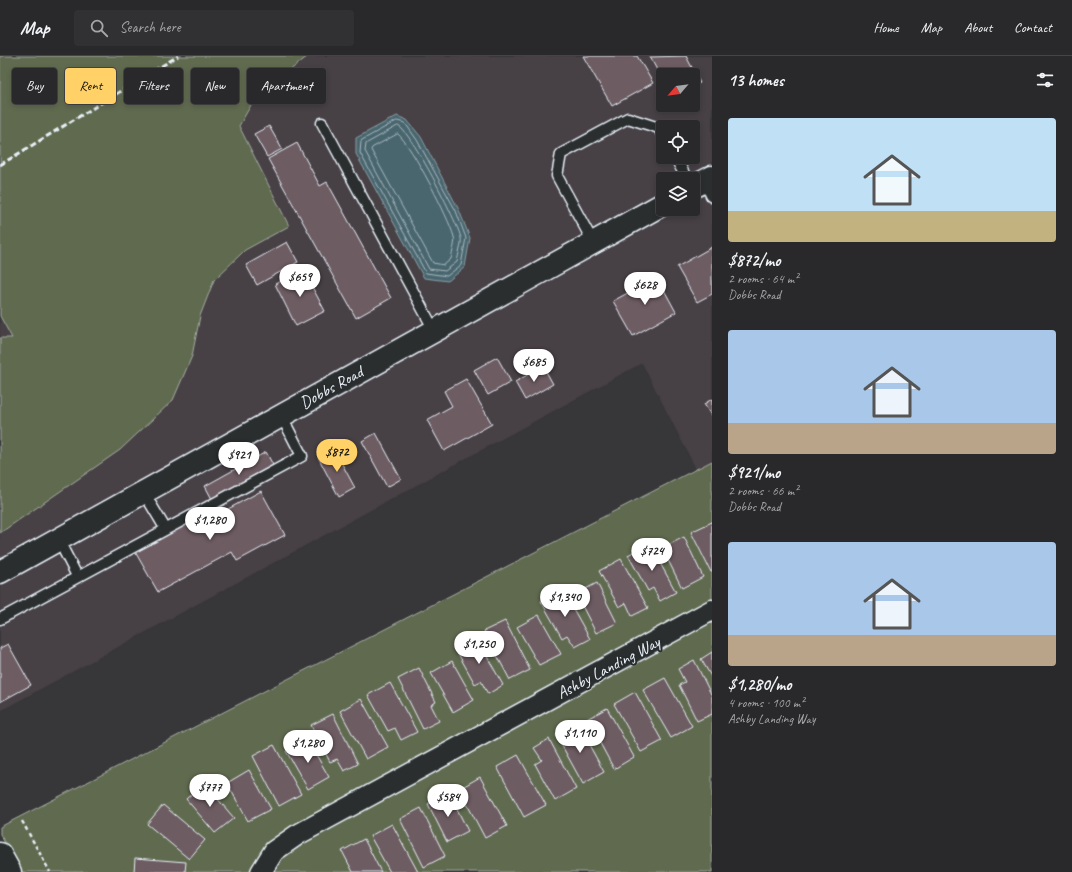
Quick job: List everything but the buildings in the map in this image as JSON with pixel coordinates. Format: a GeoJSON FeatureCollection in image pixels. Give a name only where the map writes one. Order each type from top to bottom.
{"type":"FeatureCollection","features":[{"type":"Feature","properties":{"kind":"street","name":"Dobbs Road"},"geometry":{"type":"LineString","coordinates":[[0,572],[143,491],[656,208]]}},
{"type":"Feature","properties":{"kind":"street","name":"Ashby Landing Way"},"geometry":{"type":"LineString","coordinates":[[261,872],[274,851],[297,835],[712,610]]}},
{"type":"Feature","properties":{"kind":"street"},"geometry":{"type":"LineString","coordinates":[[0,854],[10,872]]}},
{"type":"Feature","properties":{"kind":"lane"},"geometry":{"type":"LineString","coordinates":[[593,242],[557,176],[561,154],[628,118],[656,127]]}},
{"type":"Feature","properties":{"kind":"lane"},"geometry":{"type":"LineString","coordinates":[[322,123],[434,330]]}},
{"type":"Feature","properties":{"kind":"lane"},"geometry":{"type":"LineString","coordinates":[[682,164],[702,184]]}},
{"type":"Feature","properties":{"kind":"lane"},"geometry":{"type":"LineString","coordinates":[[0,619],[165,528],[302,456],[281,415]]}},
{"type":"Feature","properties":{"kind":"lane"},"geometry":{"type":"LineString","coordinates":[[143,491],[165,528]]}},
{"type":"Feature","properties":{"kind":"lane"},"geometry":{"type":"LineString","coordinates":[[58,539],[77,576]]}},
{"type":"Feature","properties":{"kind":"path"},"geometry":{"type":"LineString","coordinates":[[22,821],[50,872]]}},
{"type":"Feature","properties":{"kind":"shaded area"},"geometry":{"type":"Polygon","coordinates":[[[308,56],[712,56],[712,167],[700,174],[700,172],[656,172],[656,198],[0,562],[0,533],[16,520],[192,356],[200,316],[214,280],[245,250],[289,226],[239,126],[252,104],[326,104],[326,68],[293,68],[308,56]],[[407,120],[357,138],[459,210],[421,137],[407,120]]]}},
{"type":"Feature","properties":{"kind":"shaded area"},"geometry":{"type":"Polygon","coordinates":[[[712,187],[712,461],[696,469],[642,363],[0,711],[0,581],[658,216],[700,216],[700,193],[712,187]]]}},
{"type":"Feature","properties":{"kind":"shaded area"},"geometry":{"type":"Polygon","coordinates":[[[0,316],[13,338],[0,338],[0,316]]]}},
{"type":"Feature","properties":{"kind":"green space"},"geometry":{"type":"Polygon","coordinates":[[[0,56],[308,56],[293,68],[247,68],[247,104],[252,104],[239,126],[289,226],[245,250],[214,280],[200,316],[192,356],[173,400],[120,450],[0,533],[0,338],[12,338],[0,316],[0,56]]]}},
{"type":"Feature","properties":{"kind":"green space"},"geometry":{"type":"Polygon","coordinates":[[[712,461],[712,872],[21,872],[0,834],[0,827],[712,461]]]}},
{"type":"Feature","properties":{"kind":"water"},"geometry":{"type":"Polygon","coordinates":[[[397,116],[407,120],[421,137],[459,210],[470,238],[465,267],[448,281],[424,278],[356,154],[356,138],[397,116]]]}},
{"type":"Feature","properties":{"kind":"railway"},"geometry":{"type":"LineString","coordinates":[[0,165],[178,56]]}}]}
